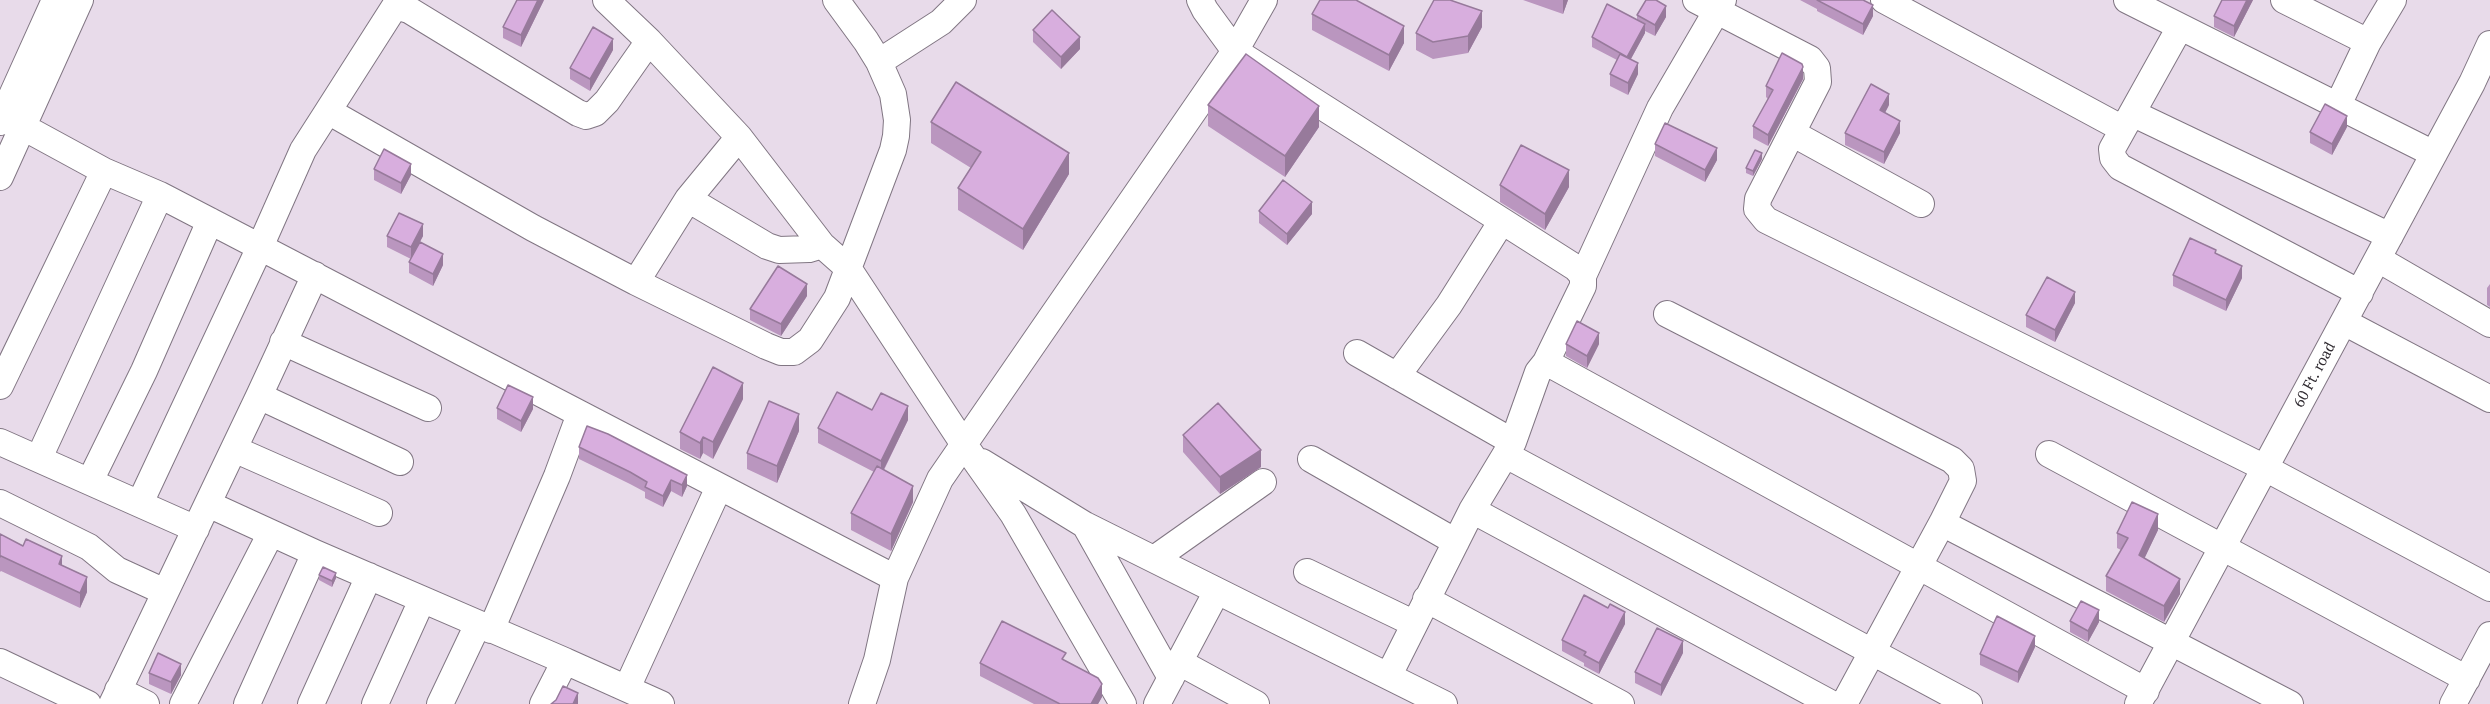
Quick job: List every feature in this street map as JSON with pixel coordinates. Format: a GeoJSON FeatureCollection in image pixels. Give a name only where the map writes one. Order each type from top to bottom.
{"type":"FeatureCollection","features":[{"type":"Feature","properties":{"kind":"street"},"geometry":{"type":"LineString","coordinates":[[0,177],[9,122],[55,0]]}},
{"type":"Feature","properties":{"kind":"street"},"geometry":{"type":"LineString","coordinates":[[9,122],[80,0]]}},
{"type":"Feature","properties":{"kind":"street"},"geometry":{"type":"LineString","coordinates":[[606,0],[739,137],[822,245],[848,268],[1013,514],[1123,704]]}},
{"type":"Feature","properties":{"kind":"street"},"geometry":{"type":"LineString","coordinates":[[328,111],[532,228],[636,282],[765,346],[781,352],[794,352],[810,340],[828,316],[837,298],[897,136],[893,94],[879,62],[836,0]]}},
{"type":"Feature","properties":{"kind":"street"},"geometry":{"type":"LineString","coordinates":[[879,62],[941,22],[963,0]]}},
{"type":"Feature","properties":{"kind":"street"},"geometry":{"type":"LineString","coordinates":[[1200,0],[1235,51],[1576,268],[1583,276]]}},
{"type":"Feature","properties":{"kind":"street"},"geometry":{"type":"LineString","coordinates":[[862,704],[878,660],[895,578],[940,479],[969,450],[1235,51],[1264,0]]}},
{"type":"Feature","properties":{"kind":"street"},"geometry":{"type":"LineString","coordinates":[[1884,0],[2127,121],[2390,236]]}},
{"type":"Feature","properties":{"kind":"street"},"geometry":{"type":"LineString","coordinates":[[2127,0],[2434,154]]}},
{"type":"Feature","properties":{"kind":"street"},"geometry":{"type":"LineString","coordinates":[[2284,0],[2368,42]]}},
{"type":"Feature","properties":{"kind":"street"},"geometry":{"type":"LineString","coordinates":[[2338,105],[2368,42],[2393,0]]}},
{"type":"Feature","properties":{"kind":"street"},"geometry":{"type":"LineString","coordinates":[[140,503],[303,150],[394,3],[586,116],[595,113],[607,101],[649,42]]}},
{"type":"Feature","properties":{"kind":"street"},"geometry":{"type":"LineString","coordinates":[[1389,675],[1413,623],[1472,510],[1510,448],[1538,372],[1546,362],[1583,286],[1583,276],[1660,108],[1712,3],[1810,58],[1817,68],[1818,82],[1758,198],[1757,209],[1766,220],[2265,468],[2490,588]]}},
{"type":"Feature","properties":{"kind":"street"},"geometry":{"type":"LineString","coordinates":[[2180,27],[2112,149],[2113,158],[2120,167],[2360,293]]}},
{"type":"Feature","properties":{"kind":"street","name":"60 Ft. road"},"geometry":{"type":"LineString","coordinates":[[2142,698],[2434,154],[2481,88],[2490,44]]}},
{"type":"Feature","properties":{"kind":"street"},"geometry":{"type":"LineString","coordinates":[[9,122],[104,171],[160,195],[895,578]]}},
{"type":"Feature","properties":{"kind":"street"},"geometry":{"type":"LineString","coordinates":[[1792,133],[1921,204]]}},
{"type":"Feature","properties":{"kind":"street"},"geometry":{"type":"LineString","coordinates":[[636,282],[688,199],[739,137]]}},
{"type":"Feature","properties":{"kind":"street"},"geometry":{"type":"LineString","coordinates":[[0,386],[104,171]]}},
{"type":"Feature","properties":{"kind":"street"},"geometry":{"type":"LineString","coordinates":[[39,458],[160,195]]}},
{"type":"Feature","properties":{"kind":"street"},"geometry":{"type":"LineString","coordinates":[[688,199],[767,246],[779,250],[809,249],[822,245]]}},
{"type":"Feature","properties":{"kind":"street"},"geometry":{"type":"LineString","coordinates":[[90,481],[144,370],[210,221]]}},
{"type":"Feature","properties":{"kind":"street"},"geometry":{"type":"LineString","coordinates":[[1397,376],[1449,305],[1502,221]]}},
{"type":"Feature","properties":{"kind":"street"},"geometry":{"type":"LineString","coordinates":[[2378,260],[2490,324]]}},
{"type":"Feature","properties":{"kind":"street"},"geometry":{"type":"LineString","coordinates":[[146,704],[115,697],[260,396],[315,275]]}},
{"type":"Feature","properties":{"kind":"street"},"geometry":{"type":"LineString","coordinates":[[1667,314],[1952,460],[1961,469],[1963,481],[1942,524],[1844,704]]}},
{"type":"Feature","properties":{"kind":"street"},"geometry":{"type":"LineString","coordinates":[[2344,322],[2490,399]]}},
{"type":"Feature","properties":{"kind":"street"},"geometry":{"type":"LineString","coordinates":[[283,342],[428,408]]}},
{"type":"Feature","properties":{"kind":"street"},"geometry":{"type":"LineString","coordinates":[[1357,353],[1510,448],[1872,652],[1969,704]]}},
{"type":"Feature","properties":{"kind":"street"},"geometry":{"type":"LineString","coordinates":[[1546,362],[1918,566],[2142,698]]}},
{"type":"Feature","properties":{"kind":"street"},"geometry":{"type":"LineString","coordinates":[[260,396],[400,462]]}},
{"type":"Feature","properties":{"kind":"street"},"geometry":{"type":"LineString","coordinates":[[440,704],[484,627],[557,476],[580,414]]}},
{"type":"Feature","properties":{"kind":"street"},"geometry":{"type":"LineString","coordinates":[[0,442],[196,529]]}},
{"type":"Feature","properties":{"kind":"street"},"geometry":{"type":"LineString","coordinates":[[234,449],[379,513]]}},
{"type":"Feature","properties":{"kind":"street"},"geometry":{"type":"LineString","coordinates":[[969,450],[1085,525],[1444,704]]}},
{"type":"Feature","properties":{"kind":"street"},"geometry":{"type":"LineString","coordinates":[[2049,454],[2467,679]]}},
{"type":"Feature","properties":{"kind":"street"},"geometry":{"type":"LineString","coordinates":[[1311,459],[1456,543]]}},
{"type":"Feature","properties":{"kind":"street"},"geometry":{"type":"LineString","coordinates":[[1154,559],[1263,482]]}},
{"type":"Feature","properties":{"kind":"street"},"geometry":{"type":"LineString","coordinates":[[627,688],[719,487]]}},
{"type":"Feature","properties":{"kind":"street"},"geometry":{"type":"LineString","coordinates":[[0,503],[89,548],[117,570],[165,592]]}},
{"type":"Feature","properties":{"kind":"street"},"geometry":{"type":"LineString","coordinates":[[208,504],[661,704]]}},
{"type":"Feature","properties":{"kind":"street"},"geometry":{"type":"LineString","coordinates":[[1472,510],[1832,704]]}},
{"type":"Feature","properties":{"kind":"street"},"geometry":{"type":"LineString","coordinates":[[1942,524],[2290,704]]}},
{"type":"Feature","properties":{"kind":"street"},"geometry":{"type":"LineString","coordinates":[[1085,525],[1175,670],[1256,704]]}},
{"type":"Feature","properties":{"kind":"street"},"geometry":{"type":"LineString","coordinates":[[183,704],[271,533]]}},
{"type":"Feature","properties":{"kind":"street"},"geometry":{"type":"LineString","coordinates":[[247,704],[315,553]]}},
{"type":"Feature","properties":{"kind":"street"},"geometry":{"type":"LineString","coordinates":[[1307,572],[1413,623]]}},
{"type":"Feature","properties":{"kind":"street"},"geometry":{"type":"LineString","coordinates":[[311,704],[369,576]]}},
{"type":"Feature","properties":{"kind":"street"},"geometry":{"type":"LineString","coordinates":[[1157,704],[1217,591]]}},
{"type":"Feature","properties":{"kind":"street"},"geometry":{"type":"LineString","coordinates":[[1426,599],[1621,704]]}},
{"type":"Feature","properties":{"kind":"street"},"geometry":{"type":"LineString","coordinates":[[375,704],[422,600]]}},
{"type":"Feature","properties":{"kind":"street"},"geometry":{"type":"LineString","coordinates":[[2453,704],[2490,635]]}},
{"type":"Feature","properties":{"kind":"street"},"geometry":{"type":"LineString","coordinates":[[543,704],[565,661]]}},
{"type":"Feature","properties":{"kind":"street"},"geometry":{"type":"LineString","coordinates":[[0,662],[46,695],[88,704]]}},
{"type":"Feature","properties":{"kind":"building"},"geometry":{"type":"Polygon","coordinates":[[[517,0],[538,0],[521,35],[503,27],[517,0]]]}},
{"type":"Feature","properties":{"kind":"building"},"geometry":{"type":"Polygon","coordinates":[[[1320,0],[1356,0],[1404,26],[1389,55],[1312,14],[1320,0]]]}},
{"type":"Feature","properties":{"kind":"building"},"geometry":{"type":"Polygon","coordinates":[[[1434,0],[1450,0],[1482,11],[1468,36],[1433,42],[1416,33],[1434,0]]]}},
{"type":"Feature","properties":{"kind":"building"},"geometry":{"type":"Polygon","coordinates":[[[1646,0],[1656,0],[1666,6],[1655,25],[1637,15],[1646,0]]]}},
{"type":"Feature","properties":{"kind":"building"},"geometry":{"type":"Polygon","coordinates":[[[1817,0],[1863,0],[1873,5],[1863,24],[1817,0]]]}},
{"type":"Feature","properties":{"kind":"building"},"geometry":{"type":"Polygon","coordinates":[[[2222,0],[2247,0],[2234,26],[2214,16],[2222,0]]]}},
{"type":"Feature","properties":{"kind":"building"},"geometry":{"type":"Polygon","coordinates":[[[1607,4],[1645,24],[1627,57],[1592,37],[1607,4]]]}},
{"type":"Feature","properties":{"kind":"building"},"geometry":{"type":"Polygon","coordinates":[[[1052,10],[1080,37],[1061,57],[1033,30],[1052,10]]]}},
{"type":"Feature","properties":{"kind":"building"},"geometry":{"type":"Polygon","coordinates":[[[593,27],[613,39],[590,79],[570,68],[593,27]]]}},
{"type":"Feature","properties":{"kind":"building"},"geometry":{"type":"Polygon","coordinates":[[[1782,53],[1802,64],[1803,67],[1768,135],[1753,126],[1773,90],[1766,86],[1782,53]]]}},
{"type":"Feature","properties":{"kind":"building"},"geometry":{"type":"Polygon","coordinates":[[[1246,54],[1319,106],[1285,156],[1208,105],[1246,54]]]}},
{"type":"Feature","properties":{"kind":"building"},"geometry":{"type":"Polygon","coordinates":[[[1620,54],[1638,63],[1628,83],[1610,74],[1620,54]]]}},
{"type":"Feature","properties":{"kind":"building"},"geometry":{"type":"Polygon","coordinates":[[[956,82],[1069,153],[1023,229],[958,188],[981,152],[931,122],[956,82]]]}},
{"type":"Feature","properties":{"kind":"building"},"geometry":{"type":"Polygon","coordinates":[[[1871,84],[1889,94],[1880,110],[1900,121],[1884,152],[1845,133],[1871,84]]]}},
{"type":"Feature","properties":{"kind":"building"},"geometry":{"type":"Polygon","coordinates":[[[2325,104],[2347,116],[2332,144],[2310,132],[2325,104]]]}},
{"type":"Feature","properties":{"kind":"building"},"geometry":{"type":"Polygon","coordinates":[[[1665,123],[1717,148],[1705,170],[1655,144],[1665,123]]]}},
{"type":"Feature","properties":{"kind":"building"},"geometry":{"type":"Polygon","coordinates":[[[1521,145],[1569,170],[1545,214],[1500,185],[1521,145]]]}},
{"type":"Feature","properties":{"kind":"building"},"geometry":{"type":"Polygon","coordinates":[[[384,149],[411,164],[401,183],[374,169],[384,149]]]}},
{"type":"Feature","properties":{"kind":"building"},"geometry":{"type":"Polygon","coordinates":[[[1755,150],[1762,153],[1753,171],[1746,168],[1755,150]]]}},
{"type":"Feature","properties":{"kind":"building"},"geometry":{"type":"Polygon","coordinates":[[[1283,180],[1312,202],[1287,234],[1259,211],[1283,180]]]}},
{"type":"Feature","properties":{"kind":"building"},"geometry":{"type":"Polygon","coordinates":[[[399,213],[423,224],[411,247],[387,236],[399,213]]]}},
{"type":"Feature","properties":{"kind":"building"},"geometry":{"type":"Polygon","coordinates":[[[2190,238],[2242,266],[2226,300],[2173,275],[2190,238]]]}},
{"type":"Feature","properties":{"kind":"building"},"geometry":{"type":"Polygon","coordinates":[[[420,242],[443,254],[433,274],[409,262],[420,242]]]}},
{"type":"Feature","properties":{"kind":"building"},"geometry":{"type":"Polygon","coordinates":[[[778,266],[807,284],[781,324],[750,309],[778,266]]]}},
{"type":"Feature","properties":{"kind":"building"},"geometry":{"type":"Polygon","coordinates":[[[2047,277],[2075,292],[2055,330],[2026,315],[2047,277]]]}},
{"type":"Feature","properties":{"kind":"building"},"geometry":{"type":"Polygon","coordinates":[[[1577,321],[1599,333],[1587,356],[1566,344],[1577,321]]]}},
{"type":"Feature","properties":{"kind":"building"},"geometry":{"type":"Polygon","coordinates":[[[713,367],[743,383],[713,442],[703,437],[700,443],[680,432],[713,367]]]}},
{"type":"Feature","properties":{"kind":"building"},"geometry":{"type":"Polygon","coordinates":[[[508,385],[533,397],[521,421],[497,408],[508,385]]]}},
{"type":"Feature","properties":{"kind":"building"},"geometry":{"type":"Polygon","coordinates":[[[837,392],[872,410],[881,393],[908,406],[881,461],[818,428],[837,392]]]}},
{"type":"Feature","properties":{"kind":"building"},"geometry":{"type":"Polygon","coordinates":[[[769,401],[799,414],[777,466],[747,453],[769,401]]]}},
{"type":"Feature","properties":{"kind":"building"},"geometry":{"type":"Polygon","coordinates":[[[1218,403],[1261,450],[1220,477],[1183,435],[1218,403]]]}},
{"type":"Feature","properties":{"kind":"building"},"geometry":{"type":"Polygon","coordinates":[[[587,426],[608,434],[687,475],[682,485],[671,480],[663,496],[645,487],[647,482],[630,472],[579,447],[587,426]]]}},
{"type":"Feature","properties":{"kind":"building"},"geometry":{"type":"Polygon","coordinates":[[[877,466],[913,486],[891,534],[851,513],[877,466]]]}},
{"type":"Feature","properties":{"kind":"building"},"geometry":{"type":"Polygon","coordinates":[[[2132,502],[2158,514],[2139,555],[2180,579],[2164,606],[2106,576],[2128,538],[2117,533],[2132,502]]]}},
{"type":"Feature","properties":{"kind":"building"},"geometry":{"type":"Polygon","coordinates":[[[0,534],[23,546],[26,539],[62,556],[59,564],[87,577],[80,593],[0,557],[0,534]]]}},
{"type":"Feature","properties":{"kind":"building"},"geometry":{"type":"Polygon","coordinates":[[[323,567],[336,573],[332,581],[319,575],[323,567]]]}},
{"type":"Feature","properties":{"kind":"building"},"geometry":{"type":"Polygon","coordinates":[[[1584,595],[1608,608],[1610,604],[1625,612],[1599,663],[1584,655],[1586,652],[1562,640],[1584,595]]]}},
{"type":"Feature","properties":{"kind":"building"},"geometry":{"type":"Polygon","coordinates":[[[2081,601],[2099,610],[2088,631],[2070,621],[2081,601]]]}},
{"type":"Feature","properties":{"kind":"building"},"geometry":{"type":"Polygon","coordinates":[[[1997,616],[2035,636],[2018,672],[1980,654],[1997,616]]]}},
{"type":"Feature","properties":{"kind":"building"},"geometry":{"type":"Polygon","coordinates":[[[1002,621],[1066,653],[1062,659],[1098,678],[1102,684],[1091,704],[1060,704],[980,663],[1002,621]]]}},
{"type":"Feature","properties":{"kind":"building"},"geometry":{"type":"Polygon","coordinates":[[[1657,628],[1683,641],[1661,685],[1635,672],[1657,628]]]}},
{"type":"Feature","properties":{"kind":"building"},"geometry":{"type":"Polygon","coordinates":[[[158,653],[181,664],[171,682],[149,673],[158,653]]]}},
{"type":"Feature","properties":{"kind":"building"},"geometry":{"type":"Polygon","coordinates":[[[563,686],[578,693],[573,704],[551,704],[556,700],[563,686]]]}}]}
